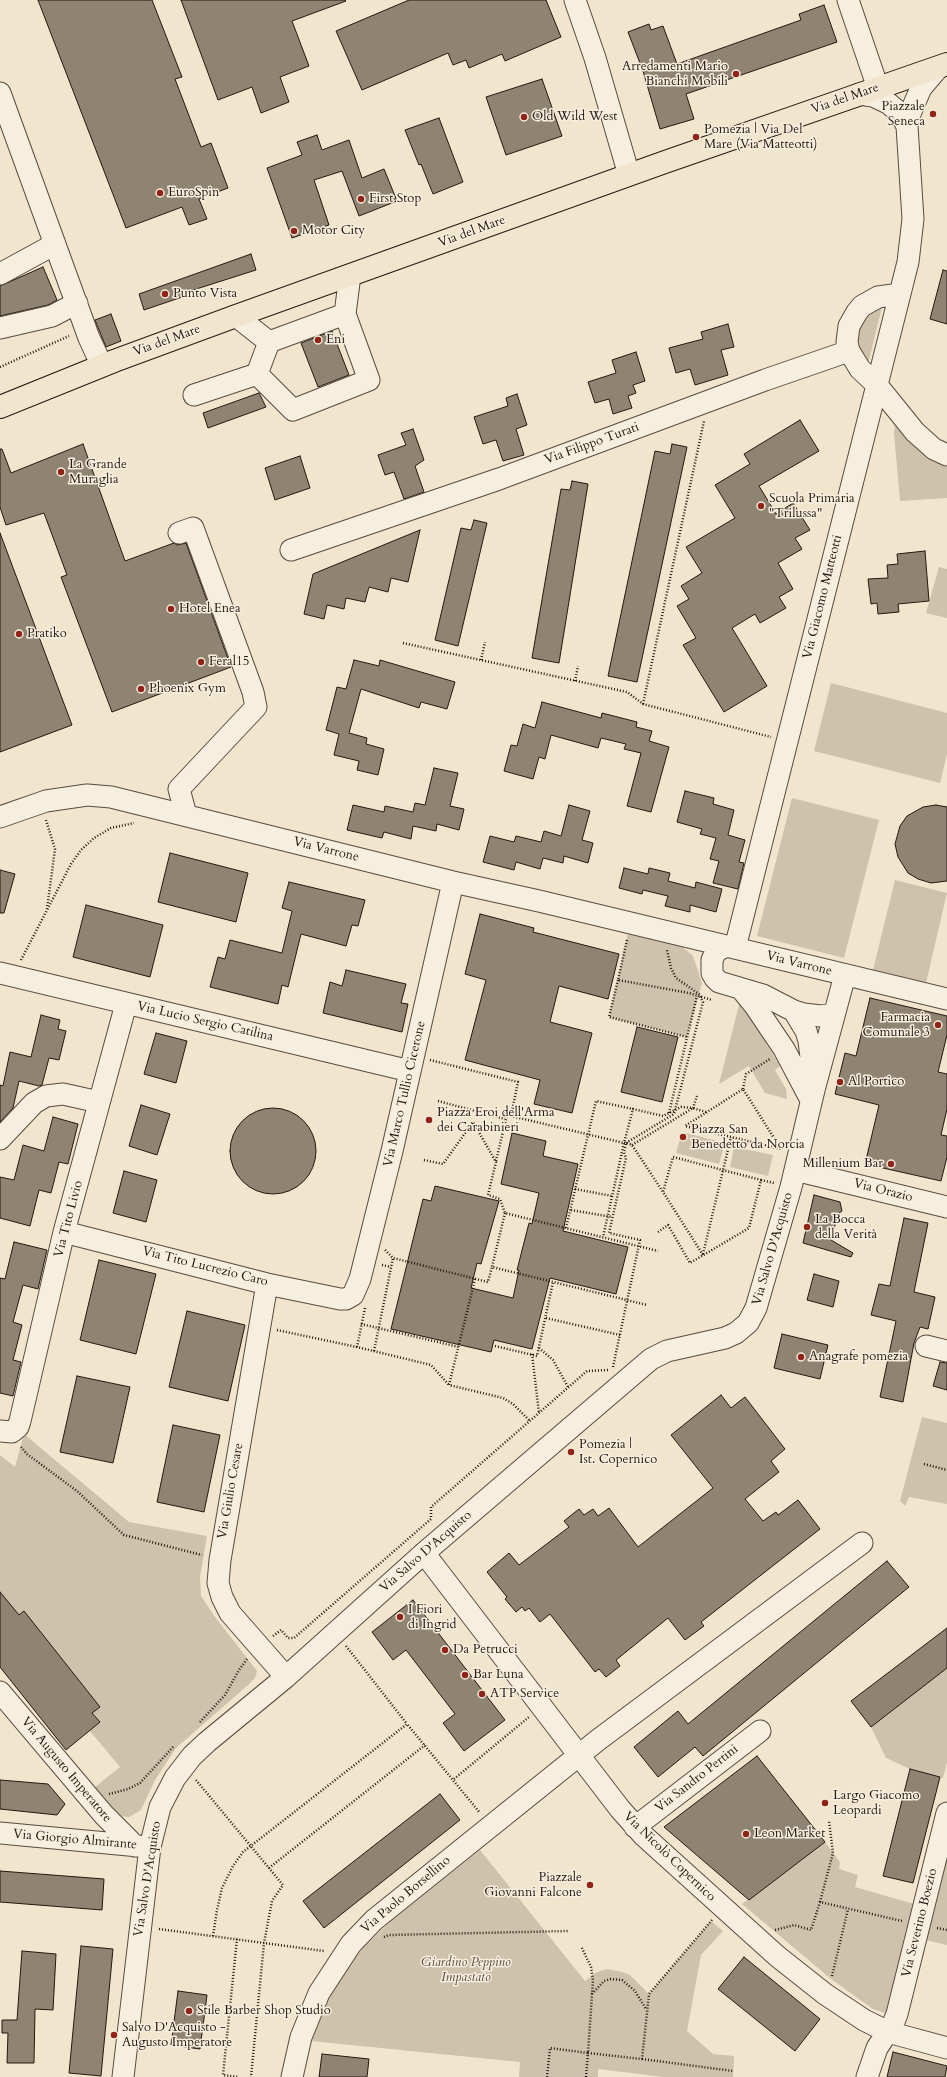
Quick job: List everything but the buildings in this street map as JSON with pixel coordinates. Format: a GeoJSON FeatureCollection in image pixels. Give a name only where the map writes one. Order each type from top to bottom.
{"type":"FeatureCollection","features":[{"type":"Feature","properties":{"kind":"main road","name":"Via del Mare"},"geometry":{"type":"LineString","coordinates":[[0,407],[102,366],[236,316],[629,175],[943,66]]}},
{"type":"Feature","properties":{"kind":"street"},"geometry":{"type":"LineString","coordinates":[[575,0],[595,58],[629,175]]}},
{"type":"Feature","properties":{"kind":"street"},"geometry":{"type":"LineString","coordinates":[[848,0],[869,91],[873,96],[888,103],[900,113],[907,126]]}},
{"type":"Feature","properties":{"kind":"street","name":"Via Giacomo Matteotti"},"geometry":{"type":"LineString","coordinates":[[731,947],[877,385],[909,255],[913,219],[907,126],[916,97],[943,66]]}},
{"type":"Feature","properties":{"kind":"street"},"geometry":{"type":"LineString","coordinates":[[0,93],[89,338],[102,366]]}},
{"type":"Feature","properties":{"kind":"street"},"geometry":{"type":"LineString","coordinates":[[0,274],[54,244]]}},
{"type":"Feature","properties":{"kind":"street"},"geometry":{"type":"LineString","coordinates":[[257,374],[293,410],[369,380],[345,314],[350,275]]}},
{"type":"Feature","properties":{"kind":"street"},"geometry":{"type":"LineString","coordinates":[[900,294],[878,297],[862,306],[856,312],[849,326],[849,351],[860,369],[877,385],[915,432],[934,448],[947,455]]}},
{"type":"Feature","properties":{"kind":"street"},"geometry":{"type":"LineString","coordinates":[[0,328],[52,316],[77,303]]}},
{"type":"Feature","properties":{"kind":"street"},"geometry":{"type":"LineString","coordinates":[[257,374],[269,342],[345,314]]}},
{"type":"Feature","properties":{"kind":"street"},"geometry":{"type":"LineString","coordinates":[[236,316],[269,342]]}},
{"type":"Feature","properties":{"kind":"street","name":"Via Filippo Turati"},"geometry":{"type":"LineString","coordinates":[[291,550],[499,479],[708,401],[849,351]]}},
{"type":"Feature","properties":{"kind":"street"},"geometry":{"type":"LineString","coordinates":[[194,395],[257,374]]}},
{"type":"Feature","properties":{"kind":"street"},"geometry":{"type":"LineString","coordinates":[[179,533],[193,528],[253,692],[256,708],[179,788],[186,815]]}},
{"type":"Feature","properties":{"kind":"street","name":"Via Varrone"},"geometry":{"type":"LineString","coordinates":[[0,816],[46,801],[91,795],[111,797],[453,882],[947,999]]}},
{"type":"Feature","properties":{"kind":"street","name":"Via Marco Tullio Cicerone"},"geometry":{"type":"LineString","coordinates":[[346,1299],[353,1295],[357,1289],[369,1244],[453,882]]}},
{"type":"Feature","properties":{"kind":"street","name":"Via Varrone"},"geometry":{"type":"LineString","coordinates":[[652,928],[674,938],[689,948],[702,960],[715,978]]}},
{"type":"Feature","properties":{"kind":"street"},"geometry":{"type":"LineString","coordinates":[[731,947],[719,949],[714,955],[712,968],[715,978],[726,985],[763,995],[794,1011],[812,1016],[834,1014]]}},
{"type":"Feature","properties":{"kind":"street","name":"Via Lucio Sergio Catilina"},"geometry":{"type":"LineString","coordinates":[[5,974],[410,1071]]}},
{"type":"Feature","properties":{"kind":"street","name":"Via Salvo D'Acquisto"},"geometry":{"type":"LineString","coordinates":[[123,2077],[140,1926],[142,1847],[160,1807],[184,1765],[207,1742],[286,1677],[424,1553],[651,1359],[667,1351],[725,1338],[743,1328],[756,1308],[795,1170],[845,975]]}},
{"type":"Feature","properties":{"kind":"street"},"geometry":{"type":"LineString","coordinates":[[742,990],[755,1006],[813,1095]]}},
{"type":"Feature","properties":{"kind":"street","name":"Via Tito Livio"},"geometry":{"type":"LineString","coordinates":[[6,1432],[18,1426],[20,1421],[64,1232],[126,1004]]}},
{"type":"Feature","properties":{"kind":"street","name":"Via Salvo D'Acquisto"},"geometry":{"type":"LineString","coordinates":[[794,1011],[806,1031],[811,1050],[813,1095]]}},
{"type":"Feature","properties":{"kind":"street"},"geometry":{"type":"LineString","coordinates":[[0,1139],[34,1103],[46,1096],[63,1094],[99,1102]]}},
{"type":"Feature","properties":{"kind":"street","name":"Via Orazio"},"geometry":{"type":"LineString","coordinates":[[795,1170],[947,1207]]}},
{"type":"Feature","properties":{"kind":"street","name":"Via Tito Lucrezio Caro"},"geometry":{"type":"LineString","coordinates":[[64,1232],[267,1284],[346,1299]]}},
{"type":"Feature","properties":{"kind":"street","name":"Via Giulio Cesare"},"geometry":{"type":"LineString","coordinates":[[267,1284],[220,1560],[218,1583],[224,1603],[260,1648],[286,1677]]}},
{"type":"Feature","properties":{"kind":"street"},"geometry":{"type":"LineString","coordinates":[[926,1346],[947,1351]]}},
{"type":"Feature","properties":{"kind":"street","name":"Via Paolo Borsellino"},"geometry":{"type":"LineString","coordinates":[[292,2077],[306,2022],[320,1993],[344,1953],[374,1920],[579,1756],[862,1544]]}},
{"type":"Feature","properties":{"kind":"street","name":"Via Nicolò Copernico"},"geometry":{"type":"LineString","coordinates":[[424,1553],[541,1707],[635,1827],[777,1956],[810,1983],[864,2020],[888,2032],[947,2048]]}},
{"type":"Feature","properties":{"kind":"street","name":"Via Augusto Imperatore"},"geometry":{"type":"LineString","coordinates":[[0,1692],[96,1806],[142,1847]]}},
{"type":"Feature","properties":{"kind":"street","name":"Via Sandro Pertini"},"geometry":{"type":"LineString","coordinates":[[635,1827],[760,1731]]}},
{"type":"Feature","properties":{"kind":"street"},"geometry":{"type":"LineString","coordinates":[[87,1841],[98,1836],[103,1829],[102,1818],[96,1806]]}},
{"type":"Feature","properties":{"kind":"street","name":"Via Severino Boezio"},"geometry":{"type":"LineString","coordinates":[[868,2077],[877,2048],[888,2032],[897,2014],[947,1813]]}},
{"type":"Feature","properties":{"kind":"street","name":"Via Giorgio Almirante"},"geometry":{"type":"LineString","coordinates":[[0,1833],[142,1847]]}},
{"type":"Feature","properties":{"kind":"path"},"geometry":{"type":"LineString","coordinates":[[0,366],[59,340],[79,333],[89,338]]}},
{"type":"Feature","properties":{"kind":"path"},"geometry":{"type":"LineString","coordinates":[[643,704],[708,401]]}},
{"type":"Feature","properties":{"kind":"path"},"geometry":{"type":"LineString","coordinates":[[481,660],[485,642]]}},
{"type":"Feature","properties":{"kind":"path"},"geometry":{"type":"LineString","coordinates":[[403,643],[627,692],[643,704],[776,738]]}},
{"type":"Feature","properties":{"kind":"path"},"geometry":{"type":"LineString","coordinates":[[575,681],[578,666]]}},
{"type":"Feature","properties":{"kind":"path"},"geometry":{"type":"LineString","coordinates":[[44,816],[55,849],[46,911]]}},
{"type":"Feature","properties":{"kind":"path"},"geometry":{"type":"LineString","coordinates":[[5,974],[26,952],[71,864],[87,844],[111,828],[136,821]]}},
{"type":"Feature","properties":{"kind":"path"},"geometry":{"type":"LineString","coordinates":[[625,1143],[674,1114],[703,1002],[702,997],[676,978],[669,961],[666,946]]}},
{"type":"Feature","properties":{"kind":"path"},"geometry":{"type":"LineString","coordinates":[[624,953],[609,1017],[687,1037]]}},
{"type":"Feature","properties":{"kind":"path"},"geometry":{"type":"LineString","coordinates":[[618,980],[715,1001]]}},
{"type":"Feature","properties":{"kind":"path"},"geometry":{"type":"LineString","coordinates":[[669,1113],[697,996]]}},
{"type":"Feature","properties":{"kind":"path"},"geometry":{"type":"LineString","coordinates":[[774,1057],[746,1074],[743,1089],[783,1150]]}},
{"type":"Feature","properties":{"kind":"path"},"geometry":{"type":"LineString","coordinates":[[428,1060],[518,1082],[511,1116]]}},
{"type":"Feature","properties":{"kind":"path"},"geometry":{"type":"LineString","coordinates":[[743,1089],[685,1126],[783,1150]]}},
{"type":"Feature","properties":{"kind":"path"},"geometry":{"type":"LineString","coordinates":[[632,1145],[693,1108],[696,1096]]}},
{"type":"Feature","properties":{"kind":"path"},"geometry":{"type":"LineString","coordinates":[[438,1101],[506,1119]]}},
{"type":"Feature","properties":{"kind":"path"},"geometry":{"type":"LineString","coordinates":[[566,1228],[596,1101],[663,1116],[681,1107],[693,1108],[707,1112]]}},
{"type":"Feature","properties":{"kind":"path"},"geometry":{"type":"LineString","coordinates":[[603,1237],[633,1109]]}},
{"type":"Feature","properties":{"kind":"path"},"geometry":{"type":"LineString","coordinates":[[369,1244],[384,1248],[393,1258],[488,1282],[505,1213],[500,1199],[488,1195],[507,1115],[632,1145],[703,1255]]}},
{"type":"Feature","properties":{"kind":"path"},"geometry":{"type":"LineString","coordinates":[[424,1160],[443,1164],[473,1122],[496,1162]]}},
{"type":"Feature","properties":{"kind":"path"},"geometry":{"type":"LineString","coordinates":[[703,1255],[731,1138]]}},
{"type":"Feature","properties":{"kind":"path"},"geometry":{"type":"LineString","coordinates":[[783,1142],[783,1150]]}},
{"type":"Feature","properties":{"kind":"path"},"geometry":{"type":"LineString","coordinates":[[198,1724],[225,1695],[244,1662],[260,1648],[281,1630],[288,1638],[294,1638],[432,1519],[431,1506],[587,1371],[609,1370],[612,1368],[640,1240],[608,1232],[626,1158],[624,1152],[625,1143]]}},
{"type":"Feature","properties":{"kind":"path"},"geometry":{"type":"LineString","coordinates":[[663,1192],[673,1157],[777,1183]]}},
{"type":"Feature","properties":{"kind":"path"},"geometry":{"type":"LineString","coordinates":[[658,1232],[668,1225],[690,1263],[749,1228],[761,1180]]}},
{"type":"Feature","properties":{"kind":"path"},"geometry":{"type":"LineString","coordinates":[[576,1189],[616,1197]]}},
{"type":"Feature","properties":{"kind":"path"},"geometry":{"type":"LineString","coordinates":[[571,1210],[612,1217]]}},
{"type":"Feature","properties":{"kind":"path"},"geometry":{"type":"LineString","coordinates":[[505,1213],[658,1251]]}},
{"type":"Feature","properties":{"kind":"path"},"geometry":{"type":"LineString","coordinates":[[374,1351],[393,1258]]}},
{"type":"Feature","properties":{"kind":"path"},"geometry":{"type":"LineString","coordinates":[[492,1267],[647,1305]]}},
{"type":"Feature","properties":{"kind":"path"},"geometry":{"type":"LineString","coordinates":[[449,1385],[475,1279]]}},
{"type":"Feature","properties":{"kind":"path"},"geometry":{"type":"LineString","coordinates":[[495,1346],[537,1356],[553,1282]]}},
{"type":"Feature","properties":{"kind":"path"},"geometry":{"type":"LineString","coordinates":[[357,1347],[366,1301]]}},
{"type":"Feature","properties":{"kind":"path"},"geometry":{"type":"LineString","coordinates":[[546,1318],[620,1335]]}},
{"type":"Feature","properties":{"kind":"path"},"geometry":{"type":"LineString","coordinates":[[361,1324],[459,1348]]}},
{"type":"Feature","properties":{"kind":"path"},"geometry":{"type":"LineString","coordinates":[[260,1326],[431,1365],[449,1385],[503,1398],[513,1404],[530,1421]]}},
{"type":"Feature","properties":{"kind":"path"},"geometry":{"type":"LineString","coordinates":[[539,1348],[553,1360],[568,1388]]}},
{"type":"Feature","properties":{"kind":"path"},"geometry":{"type":"LineString","coordinates":[[532,1354],[538,1413]]}},
{"type":"Feature","properties":{"kind":"path"},"geometry":{"type":"LineString","coordinates":[[6,1432],[27,1454],[77,1491],[124,1534],[136,1539],[220,1560]]}},
{"type":"Feature","properties":{"kind":"path"},"geometry":{"type":"LineString","coordinates":[[924,1464],[947,1470]]}},
{"type":"Feature","properties":{"kind":"path"},"geometry":{"type":"LineString","coordinates":[[336,1633],[490,1826]]}},
{"type":"Feature","properties":{"kind":"path"},"geometry":{"type":"LineString","coordinates":[[454,1780],[541,1707]]}},
{"type":"Feature","properties":{"kind":"path"},"geometry":{"type":"LineString","coordinates":[[213,1936],[218,1905],[225,1882],[236,1860],[251,1845],[408,1724]]}},
{"type":"Feature","properties":{"kind":"path"},"geometry":{"type":"LineString","coordinates":[[96,1806],[102,1798],[140,1783],[178,1742]]}},
{"type":"Feature","properties":{"kind":"path"},"geometry":{"type":"LineString","coordinates":[[269,1868],[425,1745]]}},
{"type":"Feature","properties":{"kind":"path"},"geometry":{"type":"LineString","coordinates":[[184,1765],[283,1885],[272,1901],[264,1943],[251,2077]]}},
{"type":"Feature","properties":{"kind":"path"},"geometry":{"type":"LineString","coordinates":[[773,1930],[794,1925],[812,1930],[833,1853],[830,1822]]}},
{"type":"Feature","properties":{"kind":"path"},"geometry":{"type":"LineString","coordinates":[[820,1902],[909,1922]]}},
{"type":"Feature","properties":{"kind":"path"},"geometry":{"type":"LineString","coordinates":[[642,2059],[649,1994],[723,1907]]}},
{"type":"Feature","properties":{"kind":"path"},"geometry":{"type":"LineString","coordinates":[[831,1979],[848,1909]]}},
{"type":"Feature","properties":{"kind":"path"},"geometry":{"type":"LineString","coordinates":[[140,1926],[344,1953]]}},
{"type":"Feature","properties":{"kind":"path"},"geometry":{"type":"LineString","coordinates":[[383,1938],[389,1935],[568,1931]]}},
{"type":"Feature","properties":{"kind":"path"},"geometry":{"type":"LineString","coordinates":[[237,1939],[224,2075],[239,2077]]}},
{"type":"Feature","properties":{"kind":"path"},"geometry":{"type":"LineString","coordinates":[[581,1946],[591,1967],[592,1995],[586,2077]]}},
{"type":"Feature","properties":{"kind":"path"},"geometry":{"type":"LineString","coordinates":[[592,1995],[604,1981],[611,1979],[622,1980],[635,1991],[647,2010]]}},
{"type":"Feature","properties":{"kind":"path"},"geometry":{"type":"LineString","coordinates":[[547,2077],[550,2048],[733,2071]]}},
{"type":"Feature","properties":{"kind":"green space"},"geometry":{"type":"Polygon","coordinates":[[[883,303],[868,364],[860,354],[855,335],[862,318],[883,303]]]}},
{"type":"Feature","properties":{"kind":"green space"},"geometry":{"type":"Polygon","coordinates":[[[895,425],[922,453],[947,467],[947,498],[900,501],[894,433],[895,425]]]}},
{"type":"Feature","properties":{"kind":"green space"},"geometry":{"type":"Polygon","coordinates":[[[939,567],[947,569],[947,618],[926,613],[939,567]]]}},
{"type":"Feature","properties":{"kind":"green space"},"geometry":{"type":"Polygon","coordinates":[[[831,683],[947,713],[947,754],[940,783],[814,751],[831,683]]]}},
{"type":"Feature","properties":{"kind":"green space"},"geometry":{"type":"Polygon","coordinates":[[[792,798],[879,820],[844,958],[757,936],[792,798]]]}},
{"type":"Feature","properties":{"kind":"green space"},"geometry":{"type":"Polygon","coordinates":[[[895,880],[947,893],[926,983],[873,970],[895,880]]]}},
{"type":"Feature","properties":{"kind":"green space"},"geometry":{"type":"Polygon","coordinates":[[[629,928],[679,944],[693,956],[702,983],[687,1037],[609,1017],[629,928]]]}},
{"type":"Feature","properties":{"kind":"green space"},"geometry":{"type":"Polygon","coordinates":[[[739,1005],[743,1006],[780,1066],[775,1070],[786,1089],[787,1099],[765,1093],[749,1066],[719,1084],[739,1005]]]}},
{"type":"Feature","properties":{"kind":"green space"},"geometry":{"type":"Polygon","coordinates":[[[682,1132],[725,1143],[719,1164],[676,1153],[682,1132]]]}},
{"type":"Feature","properties":{"kind":"green space"},"geometry":{"type":"Polygon","coordinates":[[[734,1147],[773,1155],[768,1176],[730,1167],[734,1147]]]}},
{"type":"Feature","properties":{"kind":"green space"},"geometry":{"type":"Polygon","coordinates":[[[922,1417],[947,1423],[947,1504],[909,1497],[905,1506],[900,1501],[922,1417]]]}},
{"type":"Feature","properties":{"kind":"green space"},"geometry":{"type":"Polygon","coordinates":[[[24,1434],[129,1522],[207,1536],[200,1577],[201,1596],[215,1617],[257,1671],[255,1678],[248,1685],[176,1748],[155,1780],[141,1810],[129,1817],[117,1816],[94,1788],[120,1767],[89,1730],[99,1722],[92,1713],[99,1707],[24,1611],[19,1615],[0,1597],[0,1455],[15,1467],[24,1434]]]}},
{"type":"Feature","properties":{"kind":"green space"},"geometry":{"type":"Polygon","coordinates":[[[947,1668],[947,1762],[943,1778],[910,1769],[886,1758],[871,1727],[947,1668]]]}},
{"type":"Feature","properties":{"kind":"green space"},"geometry":{"type":"Polygon","coordinates":[[[825,1842],[840,1862],[839,1869],[858,1875],[855,1887],[914,1904],[888,2014],[873,2009],[831,1979],[742,1904],[825,1842]]]}},
{"type":"Feature","properties":{"kind":"green space","name":"Giardino Peppino Impastato"},"geometry":{"type":"Polygon","coordinates":[[[480,1850],[585,1981],[597,1972],[607,1969],[622,1972],[630,1975],[649,1994],[711,1921],[723,1931],[701,1955],[687,2031],[713,2054],[734,2056],[733,2077],[663,2077],[598,2069],[598,2077],[519,2077],[520,2062],[311,2041],[330,1995],[346,1969],[363,1948],[391,1921],[480,1850]]]}},
{"type":"Feature","properties":{"kind":"green space"},"geometry":{"type":"Polygon","coordinates":[[[947,1855],[947,1945],[926,1940],[947,1855]]]}},
{"type":"Feature","properties":{"kind":"place","name":"Arredamenti Mario Bianchi Mobili"},"geometry":{"type":"Point","coordinates":[736,74]}},
{"type":"Feature","properties":{"kind":"place","name":"Piazzale Seneca"},"geometry":{"type":"Point","coordinates":[933,114]}},
{"type":"Feature","properties":{"kind":"place","name":"Old Wild West"},"geometry":{"type":"Point","coordinates":[524,117]}},
{"type":"Feature","properties":{"kind":"place","name":"Pomezia | Via Del Mare (Via Matteotti)"},"geometry":{"type":"Point","coordinates":[696,137]}},
{"type":"Feature","properties":{"kind":"place","name":"EuroSpin"},"geometry":{"type":"Point","coordinates":[160,193]}},
{"type":"Feature","properties":{"kind":"place","name":"First Stop"},"geometry":{"type":"Point","coordinates":[361,199]}},
{"type":"Feature","properties":{"kind":"place","name":"Motor City"},"geometry":{"type":"Point","coordinates":[294,231]}},
{"type":"Feature","properties":{"kind":"place","name":"Punto Vista"},"geometry":{"type":"Point","coordinates":[165,294]}},
{"type":"Feature","properties":{"kind":"place","name":"Eni"},"geometry":{"type":"Point","coordinates":[318,340]}},
{"type":"Feature","properties":{"kind":"place","name":"La Grande Muraglia"},"geometry":{"type":"Point","coordinates":[61,472]}},
{"type":"Feature","properties":{"kind":"place","name":"Scuola Primaria \"Trilussa\""},"geometry":{"type":"Point","coordinates":[761,506]}},
{"type":"Feature","properties":{"kind":"place","name":"Hotel Enea"},"geometry":{"type":"Point","coordinates":[171,609]}},
{"type":"Feature","properties":{"kind":"place","name":"Pratiko"},"geometry":{"type":"Point","coordinates":[19,634]}},
{"type":"Feature","properties":{"kind":"place","name":"Feral15"},"geometry":{"type":"Point","coordinates":[201,662]}},
{"type":"Feature","properties":{"kind":"place","name":"Phoenix Gym"},"geometry":{"type":"Point","coordinates":[141,689]}},
{"type":"Feature","properties":{"kind":"place","name":"Farmacia Comunale 3"},"geometry":{"type":"Point","coordinates":[938,1025]}},
{"type":"Feature","properties":{"kind":"place","name":"Al Portico"},"geometry":{"type":"Point","coordinates":[840,1082]}},
{"type":"Feature","properties":{"kind":"place","name":"Piazza Eroi dell'Arma dei Carabinieri"},"geometry":{"type":"Point","coordinates":[429,1120]}},
{"type":"Feature","properties":{"kind":"place","name":"Piazza San Benedetto da Norcia"},"geometry":{"type":"Point","coordinates":[683,1137]}},
{"type":"Feature","properties":{"kind":"place","name":"Millenium Bar"},"geometry":{"type":"Point","coordinates":[891,1164]}},
{"type":"Feature","properties":{"kind":"place","name":"La Bocca della Verità"},"geometry":{"type":"Point","coordinates":[807,1227]}},
{"type":"Feature","properties":{"kind":"place","name":"Anagrafe pomezia"},"geometry":{"type":"Point","coordinates":[801,1357]}},
{"type":"Feature","properties":{"kind":"place","name":"Pomezia | Ist. Copernico"},"geometry":{"type":"Point","coordinates":[571,1452]}},
{"type":"Feature","properties":{"kind":"place","name":"I Fiori di Ingrid"},"geometry":{"type":"Point","coordinates":[400,1617]}},
{"type":"Feature","properties":{"kind":"place","name":"Da Petrucci"},"geometry":{"type":"Point","coordinates":[445,1650]}},
{"type":"Feature","properties":{"kind":"place","name":"Bar Luna"},"geometry":{"type":"Point","coordinates":[465,1675]}},
{"type":"Feature","properties":{"kind":"place","name":"ATP Service"},"geometry":{"type":"Point","coordinates":[482,1694]}},
{"type":"Feature","properties":{"kind":"place","name":"Largo Giacomo Leopardi"},"geometry":{"type":"Point","coordinates":[825,1803]}},
{"type":"Feature","properties":{"kind":"place","name":"Leon Market"},"geometry":{"type":"Point","coordinates":[746,1834]}},
{"type":"Feature","properties":{"kind":"place","name":"Piazzale Giovanni Falcone"},"geometry":{"type":"Point","coordinates":[590,1885]}},
{"type":"Feature","properties":{"kind":"place","name":"Stile Barber Shop Studio"},"geometry":{"type":"Point","coordinates":[189,2011]}},
{"type":"Feature","properties":{"kind":"place","name":"Salvo D'Acquisto - Augusto Imperatore"},"geometry":{"type":"Point","coordinates":[114,2035]}}]}
